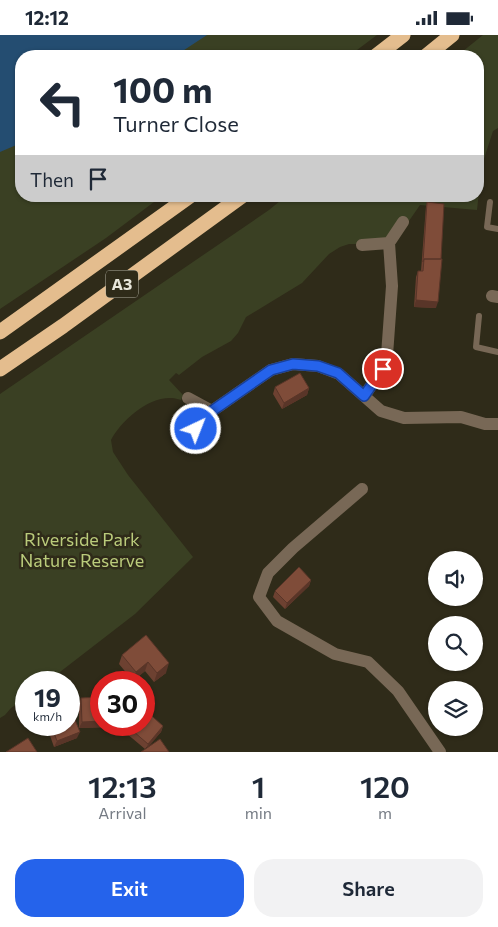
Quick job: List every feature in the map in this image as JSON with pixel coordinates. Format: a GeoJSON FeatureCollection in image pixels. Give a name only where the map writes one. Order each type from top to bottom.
{"type":"FeatureCollection","features":[{"type":"Feature","properties":{"kind":"highway"},"geometry":{"type":"LineString","coordinates":[[384,50],[403,35]]}},
{"type":"Feature","properties":{"kind":"highway"},"geometry":{"type":"LineString","coordinates":[[433,50],[452,35]]}},
{"type":"Feature","properties":{"kind":"highway","name":"A3"},"geometry":{"type":"LineString","coordinates":[[0,332],[182,202]]}},
{"type":"Feature","properties":{"kind":"highway","name":"A3"},"geometry":{"type":"LineString","coordinates":[[0,369],[234,202]]}},
{"type":"Feature","properties":{"kind":"street"},"geometry":{"type":"LineString","coordinates":[[364,396],[383,369],[387,355],[392,286],[389,243],[403,222]]}},
{"type":"Feature","properties":{"kind":"street"},"geometry":{"type":"LineString","coordinates":[[362,245],[389,243]]}},
{"type":"Feature","properties":{"kind":"street"},"geometry":{"type":"LineString","coordinates":[[196,429],[212,411],[271,370],[293,364],[318,366],[338,373],[381,411],[404,418],[461,417],[485,424],[498,425]]}},
{"type":"Feature","properties":{"kind":"street"},"geometry":{"type":"LineString","coordinates":[[188,398],[212,411]]}},
{"type":"Feature","properties":{"kind":"street"},"geometry":{"type":"LineString","coordinates":[[362,489],[293,548],[268,573],[258,597],[276,621],[335,654],[368,662],[398,691],[440,752]]}},
{"type":"Feature","properties":{"kind":"lane"},"geometry":{"type":"LineString","coordinates":[[490,202],[487,227],[498,229]]}},
{"type":"Feature","properties":{"kind":"lane"},"geometry":{"type":"LineString","coordinates":[[479,316],[476,347],[498,352]]}},
{"type":"Feature","properties":{"kind":"green space"},"geometry":{"type":"Polygon","coordinates":[[[0,35],[377,35],[357,50],[15,50],[15,202],[154,202],[106,238],[0,309],[0,35]]]}},
{"type":"Feature","properties":{"kind":"green space","name":"Riverside Park Nature Reserve"},"geometry":{"type":"Polygon","coordinates":[[[483,35],[498,35],[498,128],[493,131],[484,159],[484,50],[464,50],[483,35]]]}},
{"type":"Feature","properties":{"kind":"green space","name":"Riverside Park Nature Reserve"},"geometry":{"type":"Polygon","coordinates":[[[279,202],[478,202],[477,210],[420,205],[402,231],[385,241],[349,244],[340,247],[329,254],[302,283],[246,317],[238,333],[231,341],[202,357],[179,375],[176,373],[169,380],[183,395],[181,400],[171,398],[150,403],[140,408],[123,423],[111,440],[113,452],[128,475],[193,557],[135,614],[61,671],[15,671],[15,705],[0,718],[0,394],[279,202]]]}},
{"type":"Feature","properties":{"kind":"water"},"geometry":{"type":"Polygon","coordinates":[[[0,35],[207,35],[184,50],[15,50],[15,146],[0,152],[0,35]]]}},
{"type":"Feature","properties":{"kind":"building"},"geometry":{"type":"Polygon","coordinates":[[[427,202],[444,204],[441,259],[424,259],[423,262],[427,202]]]}},
{"type":"Feature","properties":{"kind":"building"},"geometry":{"type":"Polygon","coordinates":[[[424,259],[442,259],[438,302],[416,300],[418,271],[423,271],[424,259]]]}},
{"type":"Feature","properties":{"kind":"building"},"geometry":{"type":"Polygon","coordinates":[[[300,373],[309,388],[284,403],[275,387],[300,373]]]}},
{"type":"Feature","properties":{"kind":"building"},"geometry":{"type":"Polygon","coordinates":[[[299,567],[311,580],[287,603],[275,591],[299,567]]]}},
{"type":"Feature","properties":{"kind":"building"},"geometry":{"type":"Polygon","coordinates":[[[146,635],[169,663],[157,673],[148,662],[135,671],[122,655],[146,635]]]}},
{"type":"Feature","properties":{"kind":"building"},"geometry":{"type":"Polygon","coordinates":[[[81,698],[90,698],[90,722],[82,722],[81,698]]]}},
{"type":"Feature","properties":{"kind":"building"},"geometry":{"type":"Polygon","coordinates":[[[155,719],[163,726],[155,736],[155,719]]]}},
{"type":"Feature","properties":{"kind":"building"},"geometry":{"type":"Polygon","coordinates":[[[55,736],[70,736],[57,741],[55,736]]]}},
{"type":"Feature","properties":{"kind":"building"},"geometry":{"type":"Polygon","coordinates":[[[139,736],[155,736],[148,744],[139,736]]]}},
{"type":"Feature","properties":{"kind":"building"},"geometry":{"type":"Polygon","coordinates":[[[28,738],[37,752],[6,752],[28,738]]]}},
{"type":"Feature","properties":{"kind":"building"},"geometry":{"type":"Polygon","coordinates":[[[160,739],[169,752],[141,752],[160,739]]]}},
{"type":"Feature","properties":{"kind":"route"},"geometry":{"type":"LineString","coordinates":[[196,429],[212,411],[271,370],[293,364],[318,366],[338,373],[364,396],[383,369]]}}]}
